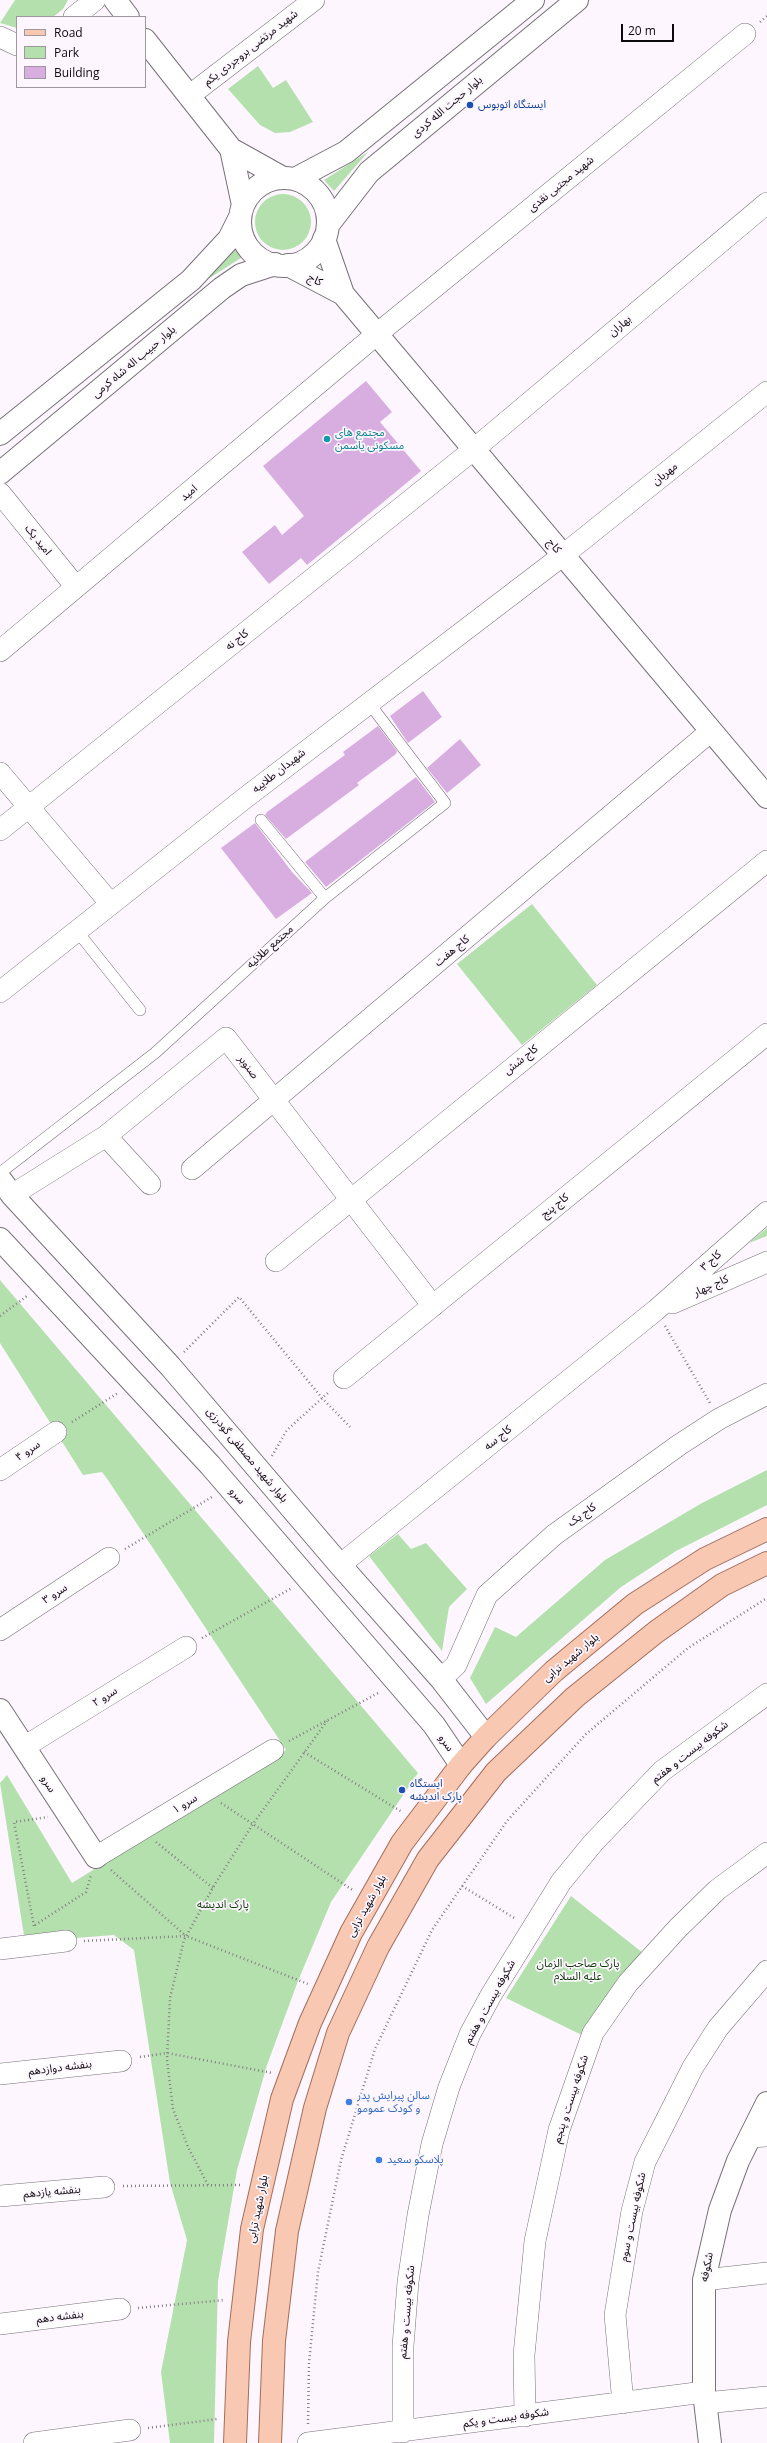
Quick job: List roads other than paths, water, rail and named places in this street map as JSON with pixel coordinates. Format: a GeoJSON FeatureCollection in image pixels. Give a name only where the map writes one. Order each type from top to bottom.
{"type":"FeatureCollection","features":[{"type":"Feature","properties":{"kind":"main road"},"geometry":{"type":"LineString","coordinates":[[115,0],[127,16]]}},
{"type":"Feature","properties":{"kind":"main road"},"geometry":{"type":"LineString","coordinates":[[0,434],[190,280],[229,240],[250,194],[259,186],[289,178],[346,152],[533,0]]}},
{"type":"Feature","properties":{"kind":"main road","name":"بلوار حجت الله کردی"},"geometry":{"type":"LineString","coordinates":[[326,232],[369,172],[577,0]]}},
{"type":"Feature","properties":{"kind":"main road"},"geometry":{"type":"LineString","coordinates":[[146,41],[230,149],[316,191],[323,201],[326,232],[311,256],[300,262],[281,265],[263,260],[253,252],[245,242],[241,230],[242,211],[230,149]]}},
{"type":"Feature","properties":{"kind":"main road","name":"کاج"},"geometry":{"type":"LineString","coordinates":[[326,232],[343,294]]}},
{"type":"Feature","properties":{"kind":"main road","name":"کاج"},"geometry":{"type":"LineString","coordinates":[[281,265],[343,294],[562,556],[767,797]]}},
{"type":"Feature","properties":{"kind":"main road","name":"بلوار حبیب اله شاه کرمی"},"geometry":{"type":"LineString","coordinates":[[0,473],[222,288],[241,275],[281,265]]}},
{"type":"Feature","properties":{"kind":"main road","name":"بلوار شهید مصطفی گودرزی"},"geometry":{"type":"LineString","coordinates":[[6,1187],[170,1366],[340,1565],[441,1679],[486,1737]]}},
{"type":"Feature","properties":{"kind":"main road","name":"سرو"},"geometry":{"type":"LineString","coordinates":[[0,1239],[135,1382],[229,1487],[434,1725],[462,1765]]}},
{"type":"Feature","properties":{"kind":"main road","name":"بلوار شهید ترابی"},"geometry":{"type":"LineString","coordinates":[[235,2443],[239,2342],[252,2229],[282,2099],[325,1990],[351,1933],[402,1843],[462,1765],[486,1737],[554,1672],[635,1604],[705,1559],[767,1529]]}},
{"type":"Feature","properties":{"kind":"main road"},"geometry":{"type":"LineString","coordinates":[[270,2443],[274,2341],[287,2231],[315,2108],[338,2033],[378,1947],[428,1859],[496,1772],[575,1697],[656,1632],[722,1585],[767,1563]]}},
{"type":"Feature","properties":{"kind":"main road","name":"سرو"},"geometry":{"type":"LineString","coordinates":[[0,1710],[96,1857]]}},
{"type":"Feature","properties":{"kind":"main road"},"geometry":{"type":"LineString","coordinates":[[486,1737],[496,1772]]}},
{"type":"Feature","properties":{"kind":"main road"},"geometry":{"type":"LineString","coordinates":[[462,1765],[496,1772]]}},
{"type":"Feature","properties":{"kind":"main road","name":"شکوفه"},"geometry":{"type":"LineString","coordinates":[[710,2443],[705,2397],[704,2280],[720,2210],[738,2161],[758,2137],[767,2102]]}},
{"type":"Feature","properties":{"kind":"street"},"geometry":{"type":"LineString","coordinates":[[75,16],[95,0]]}},
{"type":"Feature","properties":{"kind":"street","name":"شهید مرتضی بروجردی یکم"},"geometry":{"type":"LineString","coordinates":[[189,96],[314,0]]}},
{"type":"Feature","properties":{"kind":"street","name":"شهید مجتبی نقدی"},"geometry":{"type":"LineString","coordinates":[[377,334],[745,34]]}},
{"type":"Feature","properties":{"kind":"street"},"geometry":{"type":"LineString","coordinates":[[0,37],[16,45]]}},
{"type":"Feature","properties":{"kind":"street","name":"بهاران"},"geometry":{"type":"LineString","coordinates":[[473,450],[767,203]]}},
{"type":"Feature","properties":{"kind":"street","name":"امید"},"geometry":{"type":"LineString","coordinates":[[0,651],[377,334]]}},
{"type":"Feature","properties":{"kind":"street","name":"مهربان"},"geometry":{"type":"LineString","coordinates":[[562,556],[767,392]]}},
{"type":"Feature","properties":{"kind":"street","name":"کاج نه"},"geometry":{"type":"LineString","coordinates":[[0,830],[473,450]]}},
{"type":"Feature","properties":{"kind":"street","name":"امید یک"},"geometry":{"type":"LineString","coordinates":[[0,492],[76,587]]}},
{"type":"Feature","properties":{"kind":"street","name":"شهیدان طلاییه"},"geometry":{"type":"LineString","coordinates":[[0,992],[369,703],[562,556]]}},
{"type":"Feature","properties":{"kind":"street","name":"کاج هفت"},"geometry":{"type":"LineString","coordinates":[[192,1169],[274,1102],[711,731]]}},
{"type":"Feature","properties":{"kind":"street"},"geometry":{"type":"LineString","coordinates":[[0,772],[111,904]]}},
{"type":"Feature","properties":{"kind":"street","name":"کاج شش"},"geometry":{"type":"LineString","coordinates":[[276,1261],[351,1198],[767,861]]}},
{"type":"Feature","properties":{"kind":"street","name":"کاج پنج"},"geometry":{"type":"LineString","coordinates":[[344,1378],[767,1034]]}},
{"type":"Feature","properties":{"kind":"street","name":"صنوبر"},"geometry":{"type":"LineString","coordinates":[[6,1187],[106,1136],[226,1038],[433,1306]]}},
{"type":"Feature","properties":{"kind":"street"},"geometry":{"type":"LineString","coordinates":[[106,1136],[150,1184]]}},
{"type":"Feature","properties":{"kind":"street","name":"کاج ۳"},"geometry":{"type":"LineString","coordinates":[[656,1310],[767,1212]]}},
{"type":"Feature","properties":{"kind":"street","name":"کاج چهار"},"geometry":{"type":"LineString","coordinates":[[656,1310],[767,1262]]}},
{"type":"Feature","properties":{"kind":"street","name":"کاج سه"},"geometry":{"type":"LineString","coordinates":[[340,1565],[656,1310]]}},
{"type":"Feature","properties":{"kind":"street","name":"کاج یک"},"geometry":{"type":"LineString","coordinates":[[441,1679],[456,1665],[487,1596],[554,1535],[679,1445],[719,1419],[767,1394]]}},
{"type":"Feature","properties":{"kind":"street","name":"سرو ۴"},"geometry":{"type":"LineString","coordinates":[[0,1470],[56,1432]]}},
{"type":"Feature","properties":{"kind":"street","name":"سرو ۳"},"geometry":{"type":"LineString","coordinates":[[0,1630],[109,1558]]}},
{"type":"Feature","properties":{"kind":"street","name":"سرو ۲"},"geometry":{"type":"LineString","coordinates":[[24,1747],[186,1648]]}},
{"type":"Feature","properties":{"kind":"street","name":"شکوفه بیست و هفتم"},"geometry":{"type":"LineString","coordinates":[[402,2432],[404,2346],[408,2282],[432,2144],[449,2087],[470,2034],[561,1882],[628,1804],[662,1771],[767,1694]]}},
{"type":"Feature","properties":{"kind":"street","name":"سرو ۱"},"geometry":{"type":"LineString","coordinates":[[96,1857],[273,1750]]}},
{"type":"Feature","properties":{"kind":"street","name":"شکوفه بیست و پنجم"},"geometry":{"type":"LineString","coordinates":[[525,2416],[524,2355],[535,2241],[559,2130],[594,2033],[628,1983],[678,1928],[717,1890],[767,1853]]}},
{"type":"Feature","properties":{"kind":"street"},"geometry":{"type":"LineString","coordinates":[[0,1949],[66,1941]]}},
{"type":"Feature","properties":{"kind":"street","name":"شکوفه بیست و سوم"},"geometry":{"type":"LineString","coordinates":[[623,2403],[615,2315],[632,2211],[645,2162],[693,2067],[718,2028],[767,1971]]}},
{"type":"Feature","properties":{"kind":"street","name":"بنفشه دوازدهم"},"geometry":{"type":"LineString","coordinates":[[0,2074],[121,2061]]}},
{"type":"Feature","properties":{"kind":"street","name":"بنفشه یازدهم"},"geometry":{"type":"LineString","coordinates":[[0,2196],[104,2187]]}},
{"type":"Feature","properties":{"kind":"street"},"geometry":{"type":"LineString","coordinates":[[704,2280],[767,2273]]}},
{"type":"Feature","properties":{"kind":"street","name":"بنفشه دهم"},"geometry":{"type":"LineString","coordinates":[[0,2324],[120,2309]]}},
{"type":"Feature","properties":{"kind":"street","name":"شکوفه بیست و یکم"},"geometry":{"type":"LineString","coordinates":[[308,2443],[623,2403],[705,2397],[767,2397]]}},
{"type":"Feature","properties":{"kind":"street"},"geometry":{"type":"LineString","coordinates":[[34,2443],[130,2430]]}},
{"type":"Feature","properties":{"kind":"lane","name":"مجتمع طلائیه"},"geometry":{"type":"LineString","coordinates":[[0,1173],[155,1053],[325,898],[445,803],[369,703]]}},
{"type":"Feature","properties":{"kind":"lane"},"geometry":{"type":"LineString","coordinates":[[261,820],[325,898]]}},
{"type":"Feature","properties":{"kind":"lane"},"geometry":{"type":"LineString","coordinates":[[77,931],[140,1010]]}},
{"type":"Feature","properties":{"kind":"place","name":"ایستگاه اتوبوس"},"geometry":{"type":"Point","coordinates":[470,105]}},
{"type":"Feature","properties":{"kind":"place","name":"مجتمع های مسکونی یاسمن"},"geometry":{"type":"Point","coordinates":[327,439]}},
{"type":"Feature","properties":{"kind":"place","name":"ایستگاه پارک اندیشه"},"geometry":{"type":"Point","coordinates":[402,1790]}},
{"type":"Feature","properties":{"kind":"place","name":"سالن پیرایش پدر و کودک عمومو"},"geometry":{"type":"Point","coordinates":[349,2102]}},
{"type":"Feature","properties":{"kind":"place","name":"پلاسکو سعید"},"geometry":{"type":"Point","coordinates":[379,2160]}},
{"type":"Feature","properties":{"kind":"park label","name":"پارک اندیشه"},"geometry":{"type":"Point","coordinates":[223,1905]}},
{"type":"Feature","properties":{"kind":"park label","name":"پارک صاحب الزمان علیه السلام"},"geometry":{"type":"Point","coordinates":[578,1970]}}]}
